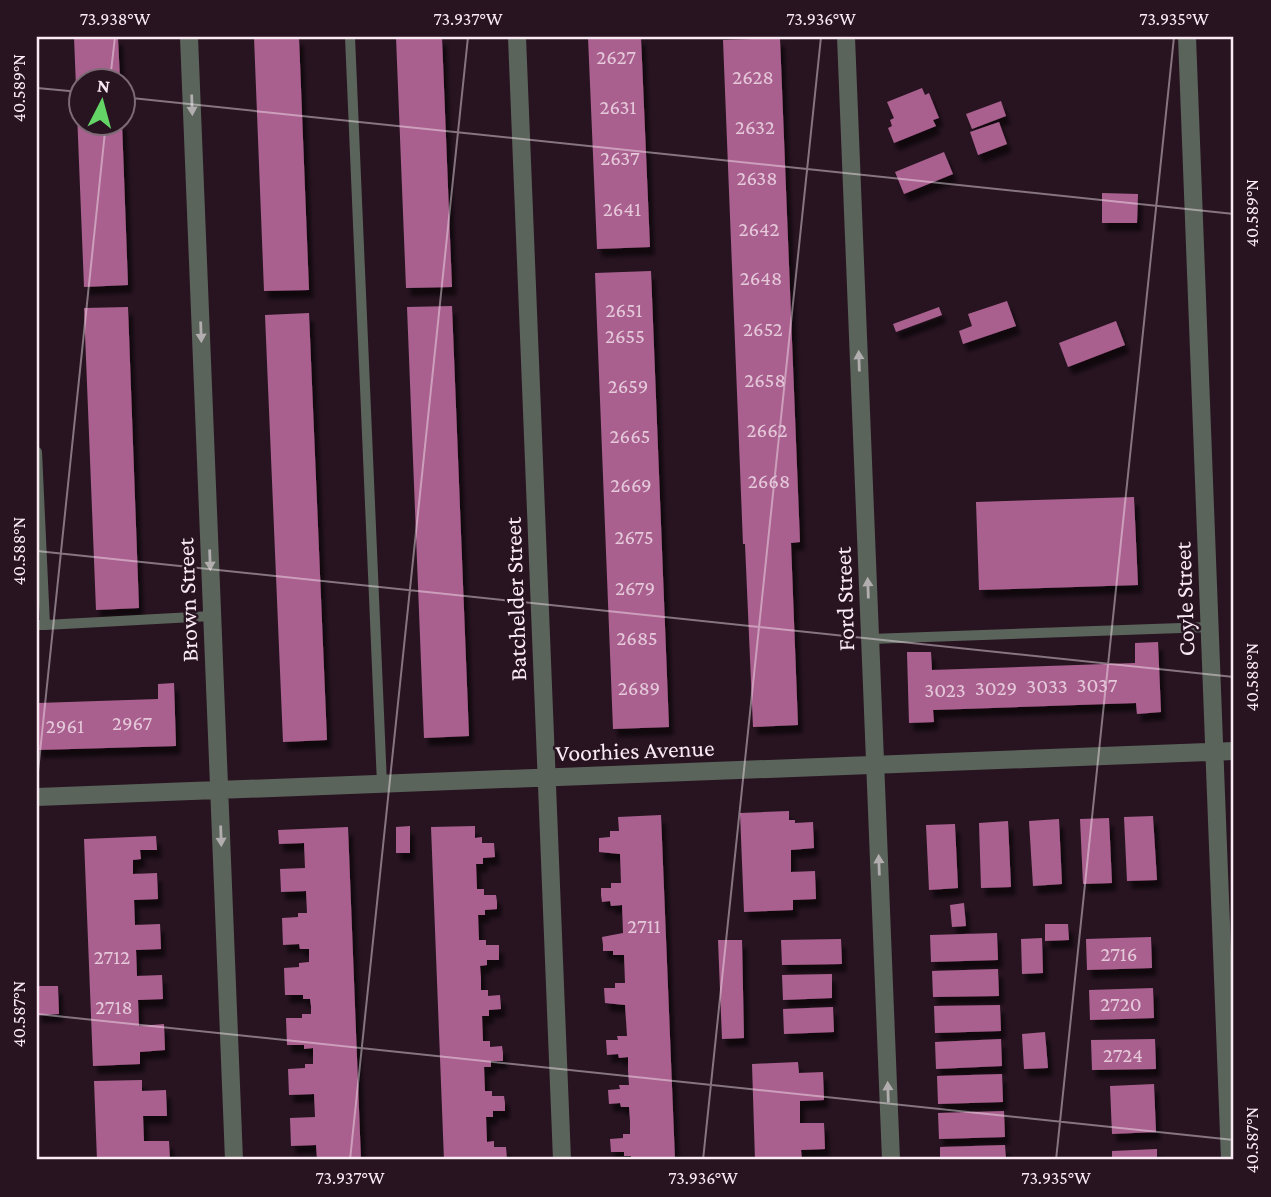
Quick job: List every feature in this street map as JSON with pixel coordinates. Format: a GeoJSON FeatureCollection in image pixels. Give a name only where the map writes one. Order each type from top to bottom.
{"type":"FeatureCollection","features":[{"type":"Feature","properties":{"kind":"street","name":"Brown Street"},"geometry":{"type":"LineString","coordinates":[[189,37],[234,1160]]}},
{"type":"Feature","properties":{"kind":"street","name":"Batchelder Street"},"geometry":{"type":"LineString","coordinates":[[517,37],[562,1160]]}},
{"type":"Feature","properties":{"kind":"street","name":"Ford Street"},"geometry":{"type":"LineString","coordinates":[[846,37],[891,1160]]}},
{"type":"Feature","properties":{"kind":"street","name":"Coyle Street"},"geometry":{"type":"LineString","coordinates":[[1187,37],[1230,1160]]}},
{"type":"Feature","properties":{"kind":"street","name":"Voorhies Avenue"},"geometry":{"type":"LineString","coordinates":[[37,797],[1234,751]]}},
{"type":"Feature","properties":{"kind":"lane"},"geometry":{"type":"LineString","coordinates":[[350,37],[382,784]]}},
{"type":"Feature","properties":{"kind":"lane"},"geometry":{"type":"LineString","coordinates":[[37,452],[41,625],[212,616]]}},
{"type":"Feature","properties":{"kind":"lane"},"geometry":{"type":"LineString","coordinates":[[870,639],[1210,627]]}},
{"type":"Feature","properties":{"kind":"building"},"geometry":{"type":"Polygon","coordinates":[[[74,37],[118,37],[119,66],[75,66],[74,37]]]}},
{"type":"Feature","properties":{"kind":"building"},"geometry":{"type":"Polygon","coordinates":[[[254,37],[299,37],[309,290],[264,291],[254,37]]]}},
{"type":"Feature","properties":{"kind":"building"},"geometry":{"type":"Polygon","coordinates":[[[396,37],[442,37],[452,287],[406,288],[396,37]]]}},
{"type":"Feature","properties":{"kind":"building"},"geometry":{"type":"Polygon","coordinates":[[[588,37],[641,37],[650,247],[597,249],[588,37]]]}},
{"type":"Feature","properties":{"kind":"building"},"geometry":{"type":"Polygon","coordinates":[[[780,38],[800,542],[791,543],[798,725],[753,727],[723,40],[780,38]]]}},
{"type":"Feature","properties":{"kind":"building"},"geometry":{"type":"Polygon","coordinates":[[[922,88],[925,95],[929,93],[939,118],[933,120],[936,126],[894,143],[888,128],[892,126],[890,120],[894,118],[887,102],[922,88]]]}},
{"type":"Feature","properties":{"kind":"building"},"geometry":{"type":"Polygon","coordinates":[[[1001,101],[1006,116],[972,129],[966,114],[1001,101]]]}},
{"type":"Feature","properties":{"kind":"building"},"geometry":{"type":"Polygon","coordinates":[[[999,122],[1007,144],[978,155],[970,132],[999,122]]]}},
{"type":"Feature","properties":{"kind":"building"},"geometry":{"type":"Polygon","coordinates":[[[78,136],[123,136],[128,285],[84,287],[78,136]]]}},
{"type":"Feature","properties":{"kind":"building"},"geometry":{"type":"Polygon","coordinates":[[[944,152],[953,174],[904,194],[895,172],[944,152]]]}},
{"type":"Feature","properties":{"kind":"building"},"geometry":{"type":"Polygon","coordinates":[[[1102,193],[1138,194],[1137,223],[1102,223],[1102,193]]]}},
{"type":"Feature","properties":{"kind":"building"},"geometry":{"type":"Polygon","coordinates":[[[651,271],[669,727],[613,729],[595,273],[651,271]]]}},
{"type":"Feature","properties":{"kind":"building"},"geometry":{"type":"Polygon","coordinates":[[[1007,301],[1016,326],[963,344],[959,331],[972,326],[968,314],[1007,301]]]}},
{"type":"Feature","properties":{"kind":"building"},"geometry":{"type":"Polygon","coordinates":[[[452,306],[469,736],[424,738],[407,307],[452,306]]]}},
{"type":"Feature","properties":{"kind":"building"},"geometry":{"type":"Polygon","coordinates":[[[128,307],[139,608],[96,610],[84,308],[128,307]]]}},
{"type":"Feature","properties":{"kind":"building"},"geometry":{"type":"Polygon","coordinates":[[[939,307],[942,315],[896,332],[893,324],[939,307]]]}},
{"type":"Feature","properties":{"kind":"building"},"geometry":{"type":"Polygon","coordinates":[[[309,313],[327,740],[283,742],[265,315],[309,313]]]}},
{"type":"Feature","properties":{"kind":"building"},"geometry":{"type":"Polygon","coordinates":[[[1116,321],[1125,345],[1068,367],[1059,343],[1116,321]]]}},
{"type":"Feature","properties":{"kind":"building"},"geometry":{"type":"Polygon","coordinates":[[[1134,497],[1138,585],[979,590],[976,502],[1134,497]]]}},
{"type":"Feature","properties":{"kind":"building"},"geometry":{"type":"Polygon","coordinates":[[[1158,642],[1161,712],[1137,714],[1136,703],[933,710],[934,722],[909,723],[907,652],[931,652],[932,670],[1135,663],[1135,643],[1158,642]]]}},
{"type":"Feature","properties":{"kind":"building"},"geometry":{"type":"Polygon","coordinates":[[[174,683],[176,746],[37,750],[38,703],[158,699],[158,684],[174,683]]]}},
{"type":"Feature","properties":{"kind":"building"},"geometry":{"type":"Polygon","coordinates":[[[789,811],[789,820],[795,820],[795,823],[813,822],[814,848],[791,850],[791,872],[815,871],[816,899],[793,900],[793,910],[744,912],[740,813],[789,811]]]}},
{"type":"Feature","properties":{"kind":"building"},"geometry":{"type":"Polygon","coordinates":[[[661,815],[675,1160],[631,1160],[631,1156],[624,1156],[624,1152],[611,1152],[610,1139],[623,1138],[623,1134],[630,1134],[629,1107],[621,1107],[620,1103],[609,1104],[608,1090],[620,1089],[619,1085],[629,1085],[628,1057],[607,1055],[606,1040],[618,1040],[617,1036],[627,1036],[625,1005],[605,1003],[604,988],[615,988],[615,983],[625,983],[624,955],[603,951],[602,937],[623,933],[622,905],[611,906],[610,901],[602,902],[601,895],[601,888],[611,888],[611,883],[621,883],[620,854],[599,852],[599,838],[610,837],[610,831],[619,831],[618,817],[661,815]]]}},
{"type":"Feature","properties":{"kind":"building"},"geometry":{"type":"Polygon","coordinates":[[[1153,816],[1157,880],[1127,881],[1124,817],[1153,816]]]}},
{"type":"Feature","properties":{"kind":"building"},"geometry":{"type":"Polygon","coordinates":[[[1109,818],[1112,883],[1083,884],[1080,819],[1109,818]]]}},
{"type":"Feature","properties":{"kind":"building"},"geometry":{"type":"Polygon","coordinates":[[[1059,819],[1062,884],[1033,886],[1029,821],[1059,819]]]}},
{"type":"Feature","properties":{"kind":"building"},"geometry":{"type":"Polygon","coordinates":[[[1008,821],[1011,887],[981,888],[979,823],[1008,821]]]}},
{"type":"Feature","properties":{"kind":"building"},"geometry":{"type":"Polygon","coordinates":[[[955,824],[958,888],[929,890],[926,825],[955,824]]]}},
{"type":"Feature","properties":{"kind":"building"},"geometry":{"type":"Polygon","coordinates":[[[410,826],[410,853],[396,853],[396,827],[410,826]]]}},
{"type":"Feature","properties":{"kind":"building"},"geometry":{"type":"Polygon","coordinates":[[[475,826],[475,838],[482,837],[482,843],[494,843],[495,857],[483,858],[483,864],[476,864],[477,889],[484,889],[484,895],[496,895],[497,902],[497,909],[485,910],[485,915],[478,915],[479,940],[486,940],[486,945],[499,945],[499,960],[487,960],[487,965],[480,966],[481,990],[488,990],[488,996],[500,995],[501,1009],[489,1010],[489,1016],[482,1016],[483,1041],[490,1041],[490,1047],[502,1046],[503,1053],[503,1061],[491,1061],[491,1067],[484,1067],[485,1091],[492,1091],[492,1096],[504,1096],[505,1103],[505,1111],[493,1111],[493,1117],[486,1117],[487,1142],[494,1141],[494,1147],[506,1147],[507,1160],[444,1160],[431,827],[475,826]]]}},
{"type":"Feature","properties":{"kind":"building"},"geometry":{"type":"Polygon","coordinates":[[[348,827],[361,1160],[317,1160],[316,1145],[291,1146],[290,1118],[315,1117],[314,1094],[289,1095],[288,1069],[305,1068],[305,1064],[313,1064],[313,1048],[287,1045],[286,1018],[302,1018],[302,1014],[311,1014],[311,1006],[310,999],[303,999],[303,995],[285,995],[284,968],[299,967],[299,963],[309,962],[309,949],[300,949],[299,944],[283,945],[282,918],[298,917],[298,913],[307,913],[306,891],[281,892],[280,869],[305,868],[304,843],[279,844],[278,830],[348,827]]]}},
{"type":"Feature","properties":{"kind":"building"},"geometry":{"type":"Polygon","coordinates":[[[156,836],[157,850],[140,850],[141,859],[133,860],[133,874],[157,873],[158,899],[134,900],[135,925],[160,924],[161,949],[136,950],[137,976],[162,975],[163,999],[138,1000],[139,1026],[164,1024],[165,1050],[140,1052],[140,1064],[93,1066],[84,839],[156,836]]]}},
{"type":"Feature","properties":{"kind":"building"},"geometry":{"type":"Polygon","coordinates":[[[964,903],[966,926],[952,927],[950,905],[964,903]]]}},
{"type":"Feature","properties":{"kind":"building"},"geometry":{"type":"Polygon","coordinates":[[[1045,924],[1068,924],[1069,940],[1045,941],[1045,924]]]}},
{"type":"Feature","properties":{"kind":"building"},"geometry":{"type":"Polygon","coordinates":[[[997,933],[998,960],[931,962],[930,935],[997,933]]]}},
{"type":"Feature","properties":{"kind":"building"},"geometry":{"type":"Polygon","coordinates":[[[1151,937],[1152,968],[1087,970],[1086,939],[1151,937]]]}},
{"type":"Feature","properties":{"kind":"building"},"geometry":{"type":"Polygon","coordinates":[[[1042,938],[1043,973],[1022,974],[1021,939],[1042,938]]]}},
{"type":"Feature","properties":{"kind":"building"},"geometry":{"type":"Polygon","coordinates":[[[841,939],[842,964],[782,965],[781,940],[841,939]]]}},
{"type":"Feature","properties":{"kind":"building"},"geometry":{"type":"Polygon","coordinates":[[[718,940],[742,940],[744,1038],[722,1039],[718,940]]]}},
{"type":"Feature","properties":{"kind":"building"},"geometry":{"type":"Polygon","coordinates":[[[998,969],[999,996],[933,997],[932,971],[998,969]]]}},
{"type":"Feature","properties":{"kind":"building"},"geometry":{"type":"Polygon","coordinates":[[[832,974],[832,998],[783,1000],[782,975],[832,974]]]}},
{"type":"Feature","properties":{"kind":"building"},"geometry":{"type":"Polygon","coordinates":[[[37,986],[58,986],[59,1014],[37,1015],[37,986]]]}},
{"type":"Feature","properties":{"kind":"building"},"geometry":{"type":"Polygon","coordinates":[[[1153,988],[1154,1018],[1090,1020],[1089,990],[1153,988]]]}},
{"type":"Feature","properties":{"kind":"building"},"geometry":{"type":"Polygon","coordinates":[[[1000,1005],[1001,1031],[935,1033],[934,1006],[1000,1005]]]}},
{"type":"Feature","properties":{"kind":"building"},"geometry":{"type":"Polygon","coordinates":[[[833,1007],[834,1032],[784,1034],[783,1009],[833,1007]]]}},
{"type":"Feature","properties":{"kind":"building"},"geometry":{"type":"Polygon","coordinates":[[[1045,1032],[1048,1068],[1024,1069],[1022,1034],[1045,1032]]]}},
{"type":"Feature","properties":{"kind":"building"},"geometry":{"type":"Polygon","coordinates":[[[1001,1039],[1002,1066],[936,1069],[935,1042],[1001,1039]]]}},
{"type":"Feature","properties":{"kind":"building"},"geometry":{"type":"Polygon","coordinates":[[[1155,1039],[1156,1069],[1092,1070],[1091,1040],[1155,1039]]]}},
{"type":"Feature","properties":{"kind":"building"},"geometry":{"type":"Polygon","coordinates":[[[798,1062],[799,1073],[823,1072],[824,1100],[800,1101],[800,1123],[824,1123],[825,1149],[801,1150],[802,1160],[755,1160],[752,1064],[798,1062]]]}},
{"type":"Feature","properties":{"kind":"building"},"geometry":{"type":"Polygon","coordinates":[[[1002,1074],[1003,1102],[938,1104],[937,1076],[1002,1074]]]}},
{"type":"Feature","properties":{"kind":"building"},"geometry":{"type":"Polygon","coordinates":[[[142,1080],[142,1091],[166,1090],[167,1116],[143,1116],[144,1141],[169,1141],[170,1160],[97,1160],[94,1081],[142,1080]]]}},
{"type":"Feature","properties":{"kind":"building"},"geometry":{"type":"Polygon","coordinates":[[[1154,1084],[1156,1132],[1112,1134],[1110,1086],[1154,1084]]]}},
{"type":"Feature","properties":{"kind":"building"},"geometry":{"type":"Polygon","coordinates":[[[1004,1111],[1005,1137],[939,1139],[938,1113],[1004,1111]]]}},
{"type":"Feature","properties":{"kind":"building"},"geometry":{"type":"Polygon","coordinates":[[[1005,1145],[1006,1160],[940,1160],[940,1147],[1005,1145]]]}},
{"type":"Feature","properties":{"kind":"building"},"geometry":{"type":"Polygon","coordinates":[[[1157,1149],[1157,1160],[1112,1160],[1112,1151],[1157,1149]]]}}]}
